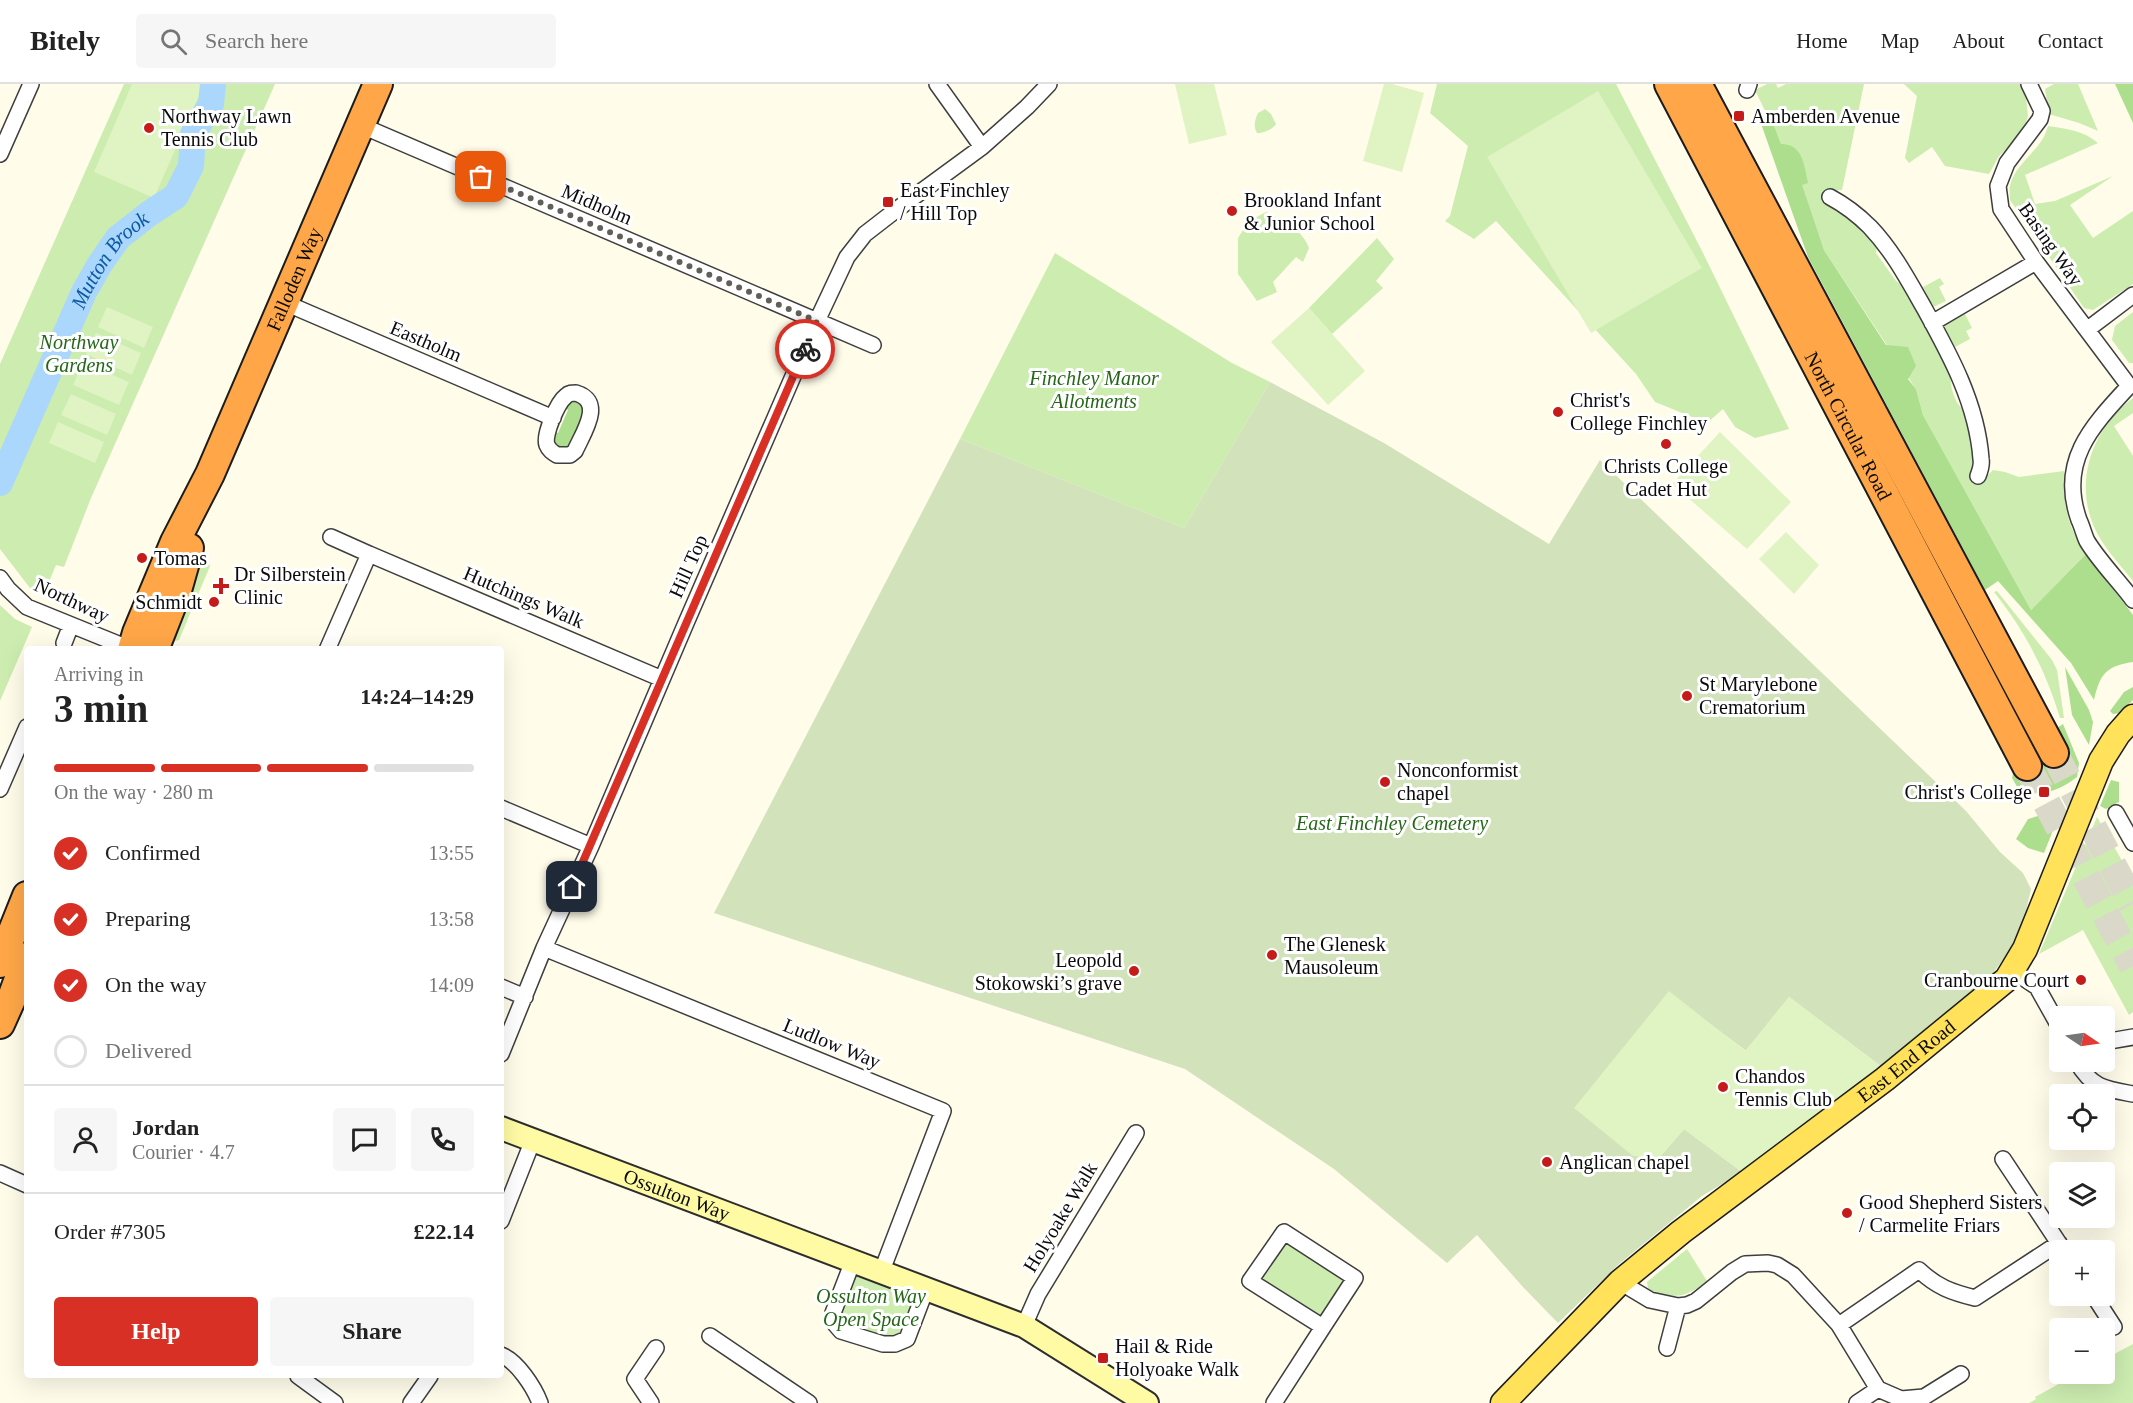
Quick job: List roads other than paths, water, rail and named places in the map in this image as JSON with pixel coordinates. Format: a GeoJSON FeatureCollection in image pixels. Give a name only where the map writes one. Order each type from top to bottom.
{"type":"FeatureCollection","features":[{"type":"Feature","properties":{"kind":"highway","name":"Falloden Way"},"geometry":{"type":"LineString","coordinates":[[133,646],[175,542],[210,474],[378,84]]}},
{"type":"Feature","properties":{"kind":"highway","name":"North Circular Road"},"geometry":{"type":"LineString","coordinates":[[1669,84],[2027,766]]}},
{"type":"Feature","properties":{"kind":"highway","name":"North Circular Road"},"geometry":{"type":"LineString","coordinates":[[1697,84],[2054,753]]}},
{"type":"Feature","properties":{"kind":"highway","name":"Falloden Way"},"geometry":{"type":"LineString","coordinates":[[156,646],[176,594],[210,474]]}},
{"type":"Feature","properties":{"kind":"highway"},"geometry":{"type":"LineString","coordinates":[[0,1024],[14,969],[24,913]]}},
{"type":"Feature","properties":{"kind":"main road","name":"East End Road"},"geometry":{"type":"LineString","coordinates":[[1505,1402],[1620,1282],[1681,1232],[1885,1079],[2000,986],[2013,971],[2025,949],[2101,761],[2118,734],[2133,717]]}},
{"type":"Feature","properties":{"kind":"street"},"geometry":{"type":"LineString","coordinates":[[0,154],[31,84]]}},
{"type":"Feature","properties":{"kind":"street"},"geometry":{"type":"LineString","coordinates":[[937,84],[982,147]]}},
{"type":"Feature","properties":{"kind":"street","name":"Hill Top"},"geometry":{"type":"LineString","coordinates":[[504,1047],[544,948],[591,846],[817,321],[848,257],[866,234],[982,147],[1049,84]]}},
{"type":"Feature","properties":{"kind":"street","name":"Basing Way"},"geometry":{"type":"LineString","coordinates":[[2029,84],[2042,111],[2040,119],[2007,163],[1998,186],[2001,209],[2036,262],[2131,385],[2103,414],[2086,436],[2074,464],[2074,504],[2087,541],[2133,600]]}},
{"type":"Feature","properties":{"kind":"street","name":"Midholm"},"geometry":{"type":"LineString","coordinates":[[360,125],[873,345]]}},
{"type":"Feature","properties":{"kind":"street"},"geometry":{"type":"LineString","coordinates":[[1830,197],[1847,206],[1870,227],[1893,256],[1932,323],[1964,388],[1982,461],[1978,476]]}},
{"type":"Feature","properties":{"kind":"street"},"geometry":{"type":"LineString","coordinates":[[1932,323],[2036,262]]}},
{"type":"Feature","properties":{"kind":"street"},"geometry":{"type":"LineString","coordinates":[[2088,329],[2133,296]]}},
{"type":"Feature","properties":{"kind":"street","name":"Eastholm"},"geometry":{"type":"LineString","coordinates":[[283,302],[553,418]]}},
{"type":"Feature","properties":{"kind":"street","name":"Hutchings Walk"},"geometry":{"type":"LineString","coordinates":[[331,537],[662,679]]}},
{"type":"Feature","properties":{"kind":"street"},"geometry":{"type":"LineString","coordinates":[[329,646],[369,554]]}},
{"type":"Feature","properties":{"kind":"street","name":"Northway"},"geometry":{"type":"LineString","coordinates":[[0,578],[27,607],[124,646]]}},
{"type":"Feature","properties":{"kind":"street"},"geometry":{"type":"LineString","coordinates":[[64,643],[71,625]]}},
{"type":"Feature","properties":{"kind":"street"},"geometry":{"type":"LineString","coordinates":[[0,789],[24,734]]}},
{"type":"Feature","properties":{"kind":"street"},"geometry":{"type":"LineString","coordinates":[[504,809],[591,846]]}},
{"type":"Feature","properties":{"kind":"street"},"geometry":{"type":"LineString","coordinates":[[2116,813],[2133,843]]}},
{"type":"Feature","properties":{"kind":"street","name":"Ludlow Way"},"geometry":{"type":"LineString","coordinates":[[544,948],[943,1111],[881,1273]]}},
{"type":"Feature","properties":{"kind":"street"},"geometry":{"type":"LineString","coordinates":[[2013,971],[2037,987],[2049,1008]]}},
{"type":"Feature","properties":{"kind":"street"},"geometry":{"type":"LineString","coordinates":[[504,988],[525,997]]}},
{"type":"Feature","properties":{"kind":"street"},"geometry":{"type":"LineString","coordinates":[[2115,1040],[2133,1038]]}},
{"type":"Feature","properties":{"kind":"street"},"geometry":{"type":"LineString","coordinates":[[2083,1072],[2103,1088],[2133,1094]]}},
{"type":"Feature","properties":{"kind":"street","name":"Ossulton Way"},"geometry":{"type":"LineString","coordinates":[[504,1129],[1024,1326],[1132,1399]]}},
{"type":"Feature","properties":{"kind":"street","name":"Holyoake Walk"},"geometry":{"type":"LineString","coordinates":[[1024,1326],[1038,1294],[1136,1133]]}},
{"type":"Feature","properties":{"kind":"street"},"geometry":{"type":"LineString","coordinates":[[504,1213],[533,1140]]}},
{"type":"Feature","properties":{"kind":"street"},"geometry":{"type":"LineString","coordinates":[[2003,1159],[2056,1240]]}},
{"type":"Feature","properties":{"kind":"street"},"geometry":{"type":"LineString","coordinates":[[0,1173],[24,1184]]}},
{"type":"Feature","properties":{"kind":"street"},"geometry":{"type":"LineString","coordinates":[[1274,1403],[1355,1278],[1284,1232],[1250,1281],[1323,1327]]}},
{"type":"Feature","properties":{"kind":"street"},"geometry":{"type":"LineString","coordinates":[[1839,1325],[1919,1270],[1932,1282],[1950,1291],[1975,1298],[2049,1254]]}},
{"type":"Feature","properties":{"kind":"street"},"geometry":{"type":"LineString","coordinates":[[853,1261],[833,1313],[835,1324],[841,1331],[883,1344],[896,1344],[907,1339],[926,1289]]}},
{"type":"Feature","properties":{"kind":"street"},"geometry":{"type":"LineString","coordinates":[[1620,1282],[1650,1300],[1678,1306],[1696,1301],[1745,1264],[1778,1265],[1793,1275],[1839,1325],[1878,1389],[1900,1399],[1924,1397],[1961,1374]]}},
{"type":"Feature","properties":{"kind":"street"},"geometry":{"type":"LineString","coordinates":[[1667,1348],[1678,1306]]}},
{"type":"Feature","properties":{"kind":"street"},"geometry":{"type":"LineString","coordinates":[[710,1336],[808,1403]]}},
{"type":"Feature","properties":{"kind":"street"},"geometry":{"type":"LineString","coordinates":[[651,1403],[635,1379],[656,1348]]}},
{"type":"Feature","properties":{"kind":"street"},"geometry":{"type":"LineString","coordinates":[[504,1355],[535,1389],[540,1403]]}},
{"type":"Feature","properties":{"kind":"street"},"geometry":{"type":"LineString","coordinates":[[300,1378],[335,1403]]}},
{"type":"Feature","properties":{"kind":"street"},"geometry":{"type":"LineString","coordinates":[[411,1403],[429,1378]]}},
{"type":"Feature","properties":{"kind":"street"},"geometry":{"type":"LineString","coordinates":[[1857,1403],[1878,1389]]}},
{"type":"Feature","properties":{"kind":"waterway","name":"Mutton Brook"},"geometry":{"type":"LineString","coordinates":[[0,483],[84,292],[100,264],[118,238],[176,196],[191,166],[193,134],[211,104],[213,84]]}},
{"type":"Feature","properties":{"kind":"tunnel"},"geometry":{"type":"LineString","coordinates":[[2054,753],[2133,904]]}},
{"type":"Feature","properties":{"kind":"tunnel"},"geometry":{"type":"LineString","coordinates":[[2027,766],[2133,966]]}},
{"type":"Feature","properties":{"kind":"place","name":"Amberden Avenue"},"geometry":{"type":"Point","coordinates":[1739,116]}},
{"type":"Feature","properties":{"kind":"place","name":"Northway Lawn Tennis Club"},"geometry":{"type":"Point","coordinates":[149,128]}},
{"type":"Feature","properties":{"kind":"place","name":"East Finchley / Hill Top"},"geometry":{"type":"Point","coordinates":[888,202]}},
{"type":"Feature","properties":{"kind":"place","name":"Brookland Infant & Junior School"},"geometry":{"type":"Point","coordinates":[1232,211]}},
{"type":"Feature","properties":{"kind":"place","name":"Christ's College Finchley"},"geometry":{"type":"Point","coordinates":[1558,412]}},
{"type":"Feature","properties":{"kind":"place","name":"Christs College Cadet Hut"},"geometry":{"type":"Point","coordinates":[1666,444]}},
{"type":"Feature","properties":{"kind":"place","name":"Tomas"},"geometry":{"type":"Point","coordinates":[142,558]}},
{"type":"Feature","properties":{"kind":"place","name":"Dr Silberstein Clinic"},"geometry":{"type":"Point","coordinates":[221,586]}},
{"type":"Feature","properties":{"kind":"place","name":"Schmidt"},"geometry":{"type":"Point","coordinates":[214,602]}},
{"type":"Feature","properties":{"kind":"place","name":"St Marylebone Crematorium"},"geometry":{"type":"Point","coordinates":[1687,696]}},
{"type":"Feature","properties":{"kind":"place","name":"Nonconformist chapel"},"geometry":{"type":"Point","coordinates":[1385,782]}},
{"type":"Feature","properties":{"kind":"place","name":"Christ's College"},"geometry":{"type":"Point","coordinates":[2044,792]}},
{"type":"Feature","properties":{"kind":"place","name":"The Glenesk Mausoleum"},"geometry":{"type":"Point","coordinates":[1272,955]}},
{"type":"Feature","properties":{"kind":"place","name":"Leopold Stokowski’s grave"},"geometry":{"type":"Point","coordinates":[1134,971]}},
{"type":"Feature","properties":{"kind":"place","name":"Cranbourne Court"},"geometry":{"type":"Point","coordinates":[2081,980]}},
{"type":"Feature","properties":{"kind":"place","name":"Chandos Tennis Club"},"geometry":{"type":"Point","coordinates":[1723,1087]}},
{"type":"Feature","properties":{"kind":"place","name":"Anglican chapel"},"geometry":{"type":"Point","coordinates":[1547,1162]}},
{"type":"Feature","properties":{"kind":"place","name":"Good Shepherd Sisters / Carmelite Friars"},"geometry":{"type":"Point","coordinates":[1847,1213]}},
{"type":"Feature","properties":{"kind":"place","name":"Hail & Ride Holyoake Walk"},"geometry":{"type":"Point","coordinates":[1103,1358]}},
{"type":"Feature","properties":{"kind":"park label","name":"Northway Gardens"},"geometry":{"type":"Point","coordinates":[79,354]}},
{"type":"Feature","properties":{"kind":"park label","name":"Finchley Manor Allotments"},"geometry":{"type":"Point","coordinates":[1094,390]}},
{"type":"Feature","properties":{"kind":"park label","name":"East Finchley Cemetery"},"geometry":{"type":"Point","coordinates":[1392,823]}},
{"type":"Feature","properties":{"kind":"park label","name":"Ossulton Way Open Space"},"geometry":{"type":"Point","coordinates":[871,1308]}}]}
